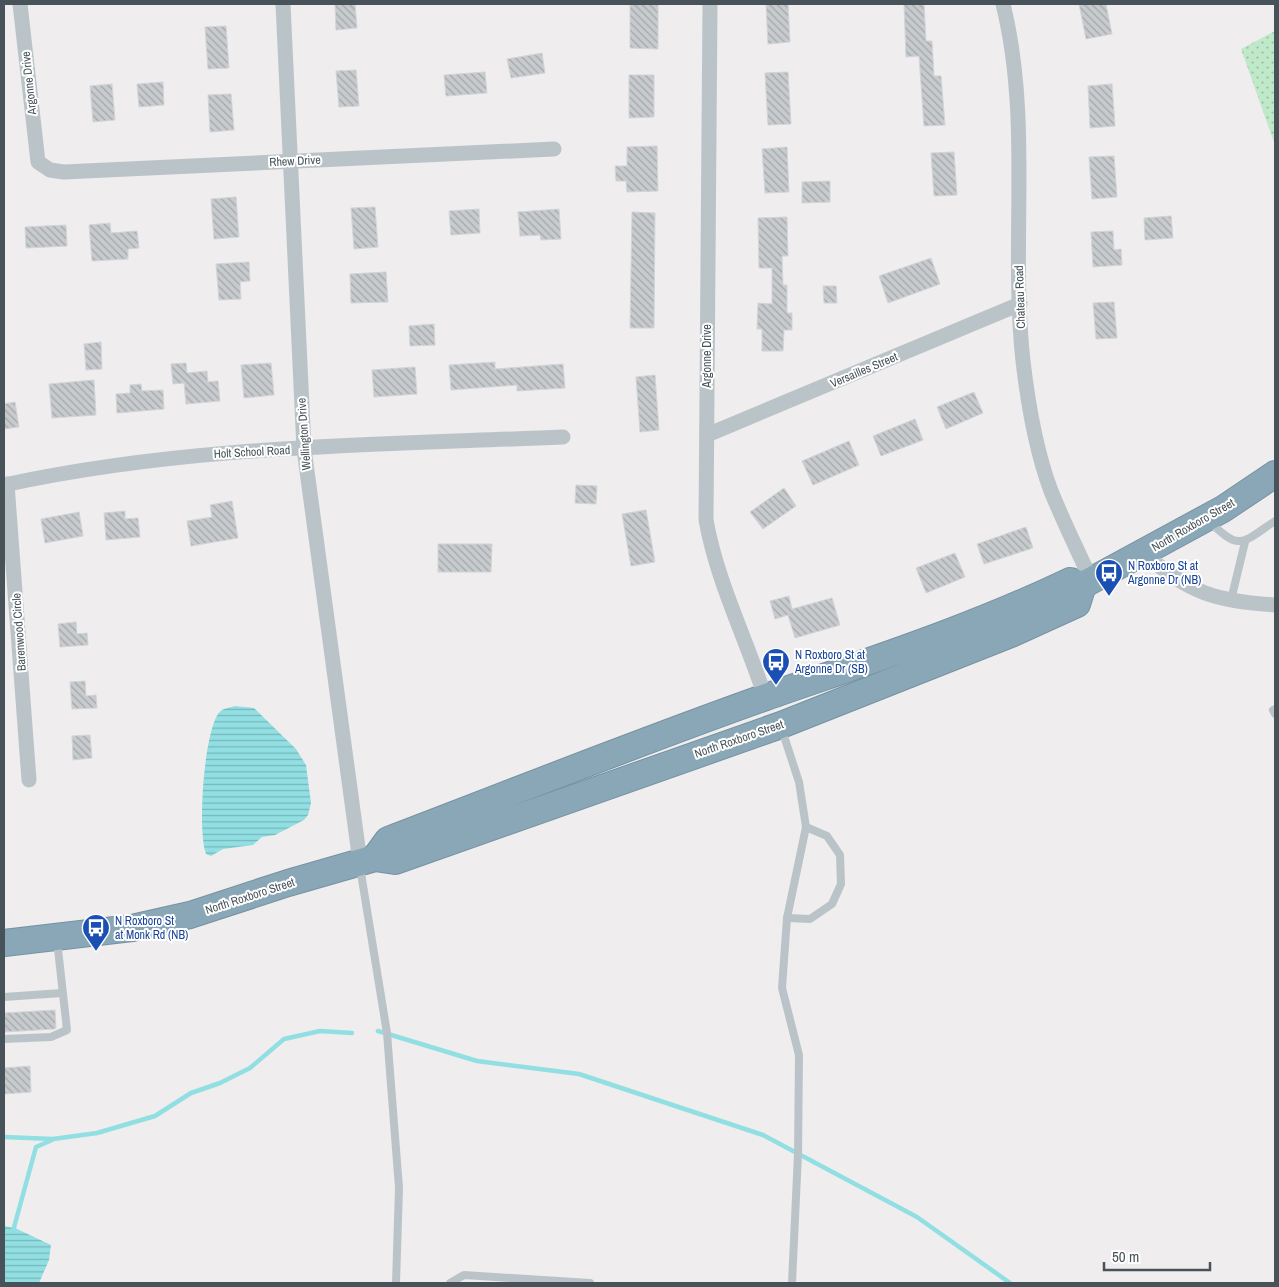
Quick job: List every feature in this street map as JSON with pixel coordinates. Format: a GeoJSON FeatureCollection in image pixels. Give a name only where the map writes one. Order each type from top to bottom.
{"type":"FeatureCollection","features":[{"type":"Feature","properties":{"kind":"highway","name":"North Roxboro Street"},"geometry":{"type":"LineString","coordinates":[[368,860],[388,840],[765,698],[892,655],[1031,600],[1070,581],[1087,583],[1206,518],[1275,474]]}},
{"type":"Feature","properties":{"kind":"highway","name":"North Roxboro Street"},"geometry":{"type":"LineString","coordinates":[[4,943],[132,928],[190,915],[368,860],[395,861],[780,725],[1019,631],[1077,604],[1087,583]]}},
{"type":"Feature","properties":{"kind":"highway"},"geometry":{"type":"LineString","coordinates":[[780,725],[792,705],[872,674],[892,655]]}},
{"type":"Feature","properties":{"kind":"highway"},"geometry":{"type":"LineString","coordinates":[[650,770],[656,755],[761,716],[765,698]]}},
{"type":"Feature","properties":{"kind":"street","name":"Argonne Drive"},"geometry":{"type":"LineString","coordinates":[[20,4],[38,162]]}},
{"type":"Feature","properties":{"kind":"street","name":"Wellington Drive"},"geometry":{"type":"LineString","coordinates":[[283,4],[304,449],[368,860]]}},
{"type":"Feature","properties":{"kind":"street","name":"Argonne Drive"},"geometry":{"type":"LineString","coordinates":[[710,4],[705,507],[711,547],[728,602],[752,656],[765,698]]}},
{"type":"Feature","properties":{"kind":"street","name":"Chateau Road"},"geometry":{"type":"LineString","coordinates":[[1003,4],[1008,22],[1017,94],[1020,304],[1023,361],[1039,444],[1051,489],[1087,583]]}},
{"type":"Feature","properties":{"kind":"street","name":"Rhew Drive"},"geometry":{"type":"LineString","coordinates":[[38,162],[50,170],[64,172],[554,149]]}},
{"type":"Feature","properties":{"kind":"street","name":"Versailles Street"},"geometry":{"type":"LineString","coordinates":[[707,435],[1020,304]]}},
{"type":"Feature","properties":{"kind":"street","name":"Holt School Road"},"geometry":{"type":"LineString","coordinates":[[5,484],[122,462],[304,449],[563,437]]}},
{"type":"Feature","properties":{"kind":"street","name":"Barenwood Circle"},"geometry":{"type":"LineString","coordinates":[[5,484],[20,639],[29,780]]}},
{"type":"Feature","properties":{"kind":"street"},"geometry":{"type":"LineString","coordinates":[[1143,553],[1202,594],[1230,600],[1275,605]]}},
{"type":"Feature","properties":{"kind":"lane"},"geometry":{"type":"LineString","coordinates":[[1206,518],[1226,538],[1232,541],[1244,542],[1275,521]]}},
{"type":"Feature","properties":{"kind":"lane"},"geometry":{"type":"LineString","coordinates":[[1230,600],[1244,542]]}},
{"type":"Feature","properties":{"kind":"lane"},"geometry":{"type":"LineString","coordinates":[[1275,708],[1273,710],[1275,714]]}},
{"type":"Feature","properties":{"kind":"lane"},"geometry":{"type":"LineString","coordinates":[[780,725],[799,782],[806,827],[788,918],[782,988],[799,1055],[798,1154],[792,1283]]}},
{"type":"Feature","properties":{"kind":"lane"},"geometry":{"type":"LineString","coordinates":[[788,918],[810,919],[832,904],[841,884],[840,855],[827,836],[806,827]]}},
{"type":"Feature","properties":{"kind":"lane"},"geometry":{"type":"LineString","coordinates":[[368,860],[387,1033],[399,1188],[396,1283]]}},
{"type":"Feature","properties":{"kind":"lane"},"geometry":{"type":"LineString","coordinates":[[4,1039],[51,1037],[67,1030],[57,938]]}},
{"type":"Feature","properties":{"kind":"lane"},"geometry":{"type":"LineString","coordinates":[[4,997],[62,993]]}},
{"type":"Feature","properties":{"kind":"lane"},"geometry":{"type":"LineString","coordinates":[[450,1283],[464,1274],[590,1283]]}},
{"type":"Feature","properties":{"kind":"green space"},"geometry":{"type":"Polygon","coordinates":[[[1275,31],[1275,145],[1241,49],[1275,31]]]}},
{"type":"Feature","properties":{"kind":"water"},"geometry":{"type":"Polygon","coordinates":[[[235,706],[254,708],[296,749],[306,765],[311,803],[308,815],[304,820],[275,835],[262,837],[253,845],[223,849],[211,856],[206,854],[202,825],[203,783],[209,741],[218,714],[224,709],[235,706]]]}},
{"type":"Feature","properties":{"kind":"water"},"geometry":{"type":"Polygon","coordinates":[[[4,1226],[15,1228],[51,1245],[49,1260],[39,1283],[4,1283],[4,1226]]]}},
{"type":"Feature","properties":{"kind":"building"},"geometry":{"type":"Polygon","coordinates":[[[335,4],[355,4],[357,28],[336,30],[335,4]]]}},
{"type":"Feature","properties":{"kind":"building"},"geometry":{"type":"Polygon","coordinates":[[[630,4],[658,4],[658,49],[630,48],[630,4]]]}},
{"type":"Feature","properties":{"kind":"building"},"geometry":{"type":"Polygon","coordinates":[[[766,4],[788,4],[790,42],[768,44],[766,4]]]}},
{"type":"Feature","properties":{"kind":"building"},"geometry":{"type":"Polygon","coordinates":[[[904,4],[924,4],[926,41],[932,41],[934,76],[941,76],[945,125],[924,126],[919,56],[906,57],[904,4]]]}},
{"type":"Feature","properties":{"kind":"building"},"geometry":{"type":"Polygon","coordinates":[[[1079,4],[1106,4],[1112,34],[1086,39],[1079,4]]]}},
{"type":"Feature","properties":{"kind":"building"},"geometry":{"type":"Polygon","coordinates":[[[226,26],[229,68],[208,69],[205,27],[226,26]]]}},
{"type":"Feature","properties":{"kind":"building"},"geometry":{"type":"Polygon","coordinates":[[[542,53],[545,73],[511,78],[507,59],[542,53]]]}},
{"type":"Feature","properties":{"kind":"building"},"geometry":{"type":"Polygon","coordinates":[[[356,70],[359,106],[339,107],[336,71],[356,70]]]}},
{"type":"Feature","properties":{"kind":"building"},"geometry":{"type":"Polygon","coordinates":[[[485,72],[487,93],[446,96],[444,75],[485,72]]]}},
{"type":"Feature","properties":{"kind":"building"},"geometry":{"type":"Polygon","coordinates":[[[788,72],[791,124],[768,125],[765,73],[788,72]]]}},
{"type":"Feature","properties":{"kind":"building"},"geometry":{"type":"Polygon","coordinates":[[[629,75],[654,75],[654,117],[629,118],[629,75]]]}},
{"type":"Feature","properties":{"kind":"building"},"geometry":{"type":"Polygon","coordinates":[[[163,82],[164,105],[139,107],[137,84],[163,82]]]}},
{"type":"Feature","properties":{"kind":"building"},"geometry":{"type":"Polygon","coordinates":[[[112,84],[115,120],[93,122],[90,86],[112,84]]]}},
{"type":"Feature","properties":{"kind":"building"},"geometry":{"type":"Polygon","coordinates":[[[1112,84],[1115,126],[1090,128],[1088,86],[1112,84]]]}},
{"type":"Feature","properties":{"kind":"building"},"geometry":{"type":"Polygon","coordinates":[[[231,94],[234,130],[210,132],[208,95],[231,94]]]}},
{"type":"Feature","properties":{"kind":"building"},"geometry":{"type":"Polygon","coordinates":[[[657,146],[658,191],[627,192],[626,181],[616,181],[615,166],[627,166],[627,147],[657,146]]]}},
{"type":"Feature","properties":{"kind":"building"},"geometry":{"type":"Polygon","coordinates":[[[787,147],[789,192],[765,193],[762,149],[787,147]]]}},
{"type":"Feature","properties":{"kind":"building"},"geometry":{"type":"Polygon","coordinates":[[[954,152],[957,195],[934,196],[931,153],[954,152]]]}},
{"type":"Feature","properties":{"kind":"building"},"geometry":{"type":"Polygon","coordinates":[[[1114,156],[1117,197],[1092,199],[1089,157],[1114,156]]]}},
{"type":"Feature","properties":{"kind":"building"},"geometry":{"type":"Polygon","coordinates":[[[830,181],[830,202],[802,203],[802,182],[830,181]]]}},
{"type":"Feature","properties":{"kind":"building"},"geometry":{"type":"Polygon","coordinates":[[[236,197],[239,237],[214,239],[211,199],[236,197]]]}},
{"type":"Feature","properties":{"kind":"building"},"geometry":{"type":"Polygon","coordinates":[[[375,207],[378,247],[354,249],[351,208],[375,207]]]}},
{"type":"Feature","properties":{"kind":"building"},"geometry":{"type":"Polygon","coordinates":[[[479,209],[480,233],[451,235],[449,211],[479,209]]]}},
{"type":"Feature","properties":{"kind":"building"},"geometry":{"type":"Polygon","coordinates":[[[559,209],[561,239],[541,240],[540,235],[520,236],[518,212],[559,209]]]}},
{"type":"Feature","properties":{"kind":"building"},"geometry":{"type":"Polygon","coordinates":[[[632,212],[655,213],[654,328],[630,328],[632,212]]]}},
{"type":"Feature","properties":{"kind":"building"},"geometry":{"type":"Polygon","coordinates":[[[1171,216],[1173,238],[1145,240],[1144,218],[1171,216]]]}},
{"type":"Feature","properties":{"kind":"building"},"geometry":{"type":"Polygon","coordinates":[[[787,217],[788,256],[782,256],[783,285],[787,285],[787,313],[792,313],[792,330],[784,330],[783,351],[762,351],[762,329],[757,329],[758,303],[772,304],[772,268],[759,268],[758,218],[787,217]]]}},
{"type":"Feature","properties":{"kind":"building"},"geometry":{"type":"Polygon","coordinates":[[[110,223],[111,233],[137,231],[139,248],[128,249],[128,259],[92,261],[89,225],[110,223]]]}},
{"type":"Feature","properties":{"kind":"building"},"geometry":{"type":"Polygon","coordinates":[[[66,225],[67,246],[26,248],[25,227],[66,225]]]}},
{"type":"Feature","properties":{"kind":"building"},"geometry":{"type":"Polygon","coordinates":[[[1113,231],[1114,250],[1121,249],[1122,265],[1093,267],[1091,232],[1113,231]]]}},
{"type":"Feature","properties":{"kind":"building"},"geometry":{"type":"Polygon","coordinates":[[[931,258],[940,284],[888,303],[879,276],[931,258]]]}},
{"type":"Feature","properties":{"kind":"building"},"geometry":{"type":"Polygon","coordinates":[[[249,262],[250,281],[240,282],[241,299],[219,300],[216,264],[249,262]]]}},
{"type":"Feature","properties":{"kind":"building"},"geometry":{"type":"Polygon","coordinates":[[[386,272],[388,302],[351,303],[350,274],[386,272]]]}},
{"type":"Feature","properties":{"kind":"building"},"geometry":{"type":"Polygon","coordinates":[[[823,286],[836,286],[837,303],[824,303],[823,286]]]}},
{"type":"Feature","properties":{"kind":"building"},"geometry":{"type":"Polygon","coordinates":[[[1114,302],[1117,338],[1096,339],[1093,303],[1114,302]]]}},
{"type":"Feature","properties":{"kind":"building"},"geometry":{"type":"Polygon","coordinates":[[[434,324],[435,345],[410,346],[409,326],[434,324]]]}},
{"type":"Feature","properties":{"kind":"building"},"geometry":{"type":"Polygon","coordinates":[[[101,342],[102,369],[86,370],[84,344],[101,342]]]}},
{"type":"Feature","properties":{"kind":"building"},"geometry":{"type":"Polygon","coordinates":[[[495,362],[495,369],[563,364],[565,388],[517,391],[517,385],[451,390],[449,365],[495,362]]]}},
{"type":"Feature","properties":{"kind":"building"},"geometry":{"type":"Polygon","coordinates":[[[186,363],[187,373],[207,371],[208,382],[218,381],[220,401],[186,404],[184,383],[173,384],[171,364],[186,363]]]}},
{"type":"Feature","properties":{"kind":"building"},"geometry":{"type":"Polygon","coordinates":[[[271,363],[274,395],[244,398],[241,365],[271,363]]]}},
{"type":"Feature","properties":{"kind":"building"},"geometry":{"type":"Polygon","coordinates":[[[415,367],[417,394],[374,397],[372,370],[415,367]]]}},
{"type":"Feature","properties":{"kind":"building"},"geometry":{"type":"Polygon","coordinates":[[[655,375],[659,430],[640,432],[636,377],[655,375]]]}},
{"type":"Feature","properties":{"kind":"building"},"geometry":{"type":"Polygon","coordinates":[[[94,380],[96,415],[52,418],[49,384],[94,380]]]}},
{"type":"Feature","properties":{"kind":"building"},"geometry":{"type":"Polygon","coordinates":[[[141,384],[142,391],[163,390],[164,409],[117,413],[116,394],[130,393],[130,385],[141,384]]]}},
{"type":"Feature","properties":{"kind":"building"},"geometry":{"type":"Polygon","coordinates":[[[974,392],[983,413],[946,429],[937,407],[974,392]]]}},
{"type":"Feature","properties":{"kind":"building"},"geometry":{"type":"Polygon","coordinates":[[[15,402],[19,427],[4,429],[4,404],[15,402]]]}},
{"type":"Feature","properties":{"kind":"building"},"geometry":{"type":"Polygon","coordinates":[[[915,419],[923,440],[881,456],[873,436],[915,419]]]}},
{"type":"Feature","properties":{"kind":"building"},"geometry":{"type":"Polygon","coordinates":[[[849,441],[859,465],[813,485],[802,461],[849,441]]]}},
{"type":"Feature","properties":{"kind":"building"},"geometry":{"type":"Polygon","coordinates":[[[576,485],[597,486],[596,504],[575,503],[576,485]]]}},
{"type":"Feature","properties":{"kind":"building"},"geometry":{"type":"Polygon","coordinates":[[[784,488],[796,506],[763,529],[750,512],[784,488]]]}},
{"type":"Feature","properties":{"kind":"building"},"geometry":{"type":"Polygon","coordinates":[[[232,501],[238,538],[191,546],[187,521],[212,517],[210,505],[232,501]]]}},
{"type":"Feature","properties":{"kind":"building"},"geometry":{"type":"Polygon","coordinates":[[[646,510],[655,562],[631,566],[622,514],[646,510]]]}},
{"type":"Feature","properties":{"kind":"building"},"geometry":{"type":"Polygon","coordinates":[[[125,511],[125,519],[138,518],[140,537],[106,540],[104,513],[125,511]]]}},
{"type":"Feature","properties":{"kind":"building"},"geometry":{"type":"Polygon","coordinates":[[[79,512],[83,536],[45,543],[41,519],[79,512]]]}},
{"type":"Feature","properties":{"kind":"building"},"geometry":{"type":"Polygon","coordinates":[[[1026,527],[1033,548],[984,564],[977,544],[1026,527]]]}},
{"type":"Feature","properties":{"kind":"building"},"geometry":{"type":"Polygon","coordinates":[[[438,544],[492,544],[491,572],[438,572],[438,544]]]}},
{"type":"Feature","properties":{"kind":"building"},"geometry":{"type":"Polygon","coordinates":[[[955,553],[965,577],[926,593],[916,568],[955,553]]]}},
{"type":"Feature","properties":{"kind":"building"},"geometry":{"type":"Polygon","coordinates":[[[789,596],[792,609],[832,598],[840,625],[795,638],[788,615],[775,619],[770,601],[789,596]]]}},
{"type":"Feature","properties":{"kind":"building"},"geometry":{"type":"Polygon","coordinates":[[[76,622],[77,634],[87,633],[88,645],[60,647],[58,624],[76,622]]]}},
{"type":"Feature","properties":{"kind":"building"},"geometry":{"type":"Polygon","coordinates":[[[85,681],[86,696],[96,695],[97,708],[72,709],[70,682],[85,681]]]}},
{"type":"Feature","properties":{"kind":"building"},"geometry":{"type":"Polygon","coordinates":[[[90,735],[92,758],[73,760],[72,736],[90,735]]]}},
{"type":"Feature","properties":{"kind":"building"},"geometry":{"type":"Polygon","coordinates":[[[55,1010],[56,1028],[54,1029],[4,1032],[4,1013],[55,1010]]]}},
{"type":"Feature","properties":{"kind":"building"},"geometry":{"type":"Polygon","coordinates":[[[30,1066],[31,1092],[4,1094],[4,1068],[30,1066]]]}},
{"type":"Feature","properties":{"kind":"waterway"},"geometry":{"type":"LineString","coordinates":[[4,1137],[53,1139],[97,1133],[155,1116],[191,1093],[220,1083],[250,1068],[284,1039],[320,1031],[352,1033]]}},
{"type":"Feature","properties":{"kind":"waterway"},"geometry":{"type":"LineString","coordinates":[[378,1031],[477,1061],[579,1074],[763,1135],[917,1217],[1010,1283]]}},
{"type":"Feature","properties":{"kind":"waterway"},"geometry":{"type":"LineString","coordinates":[[13,1231],[36,1147],[52,1140]]}},
{"type":"Feature","properties":{"kind":"place","name":"N Roxboro St at Argonne Dr (NB)"},"geometry":{"type":"Point","coordinates":[1109,597]}},
{"type":"Feature","properties":{"kind":"place","name":"N Roxboro St at Argonne Dr (SB)"},"geometry":{"type":"Point","coordinates":[776,686]}},
{"type":"Feature","properties":{"kind":"place","name":"N Roxboro St at Monk Rd (NB)"},"geometry":{"type":"Point","coordinates":[96,952]}}]}
